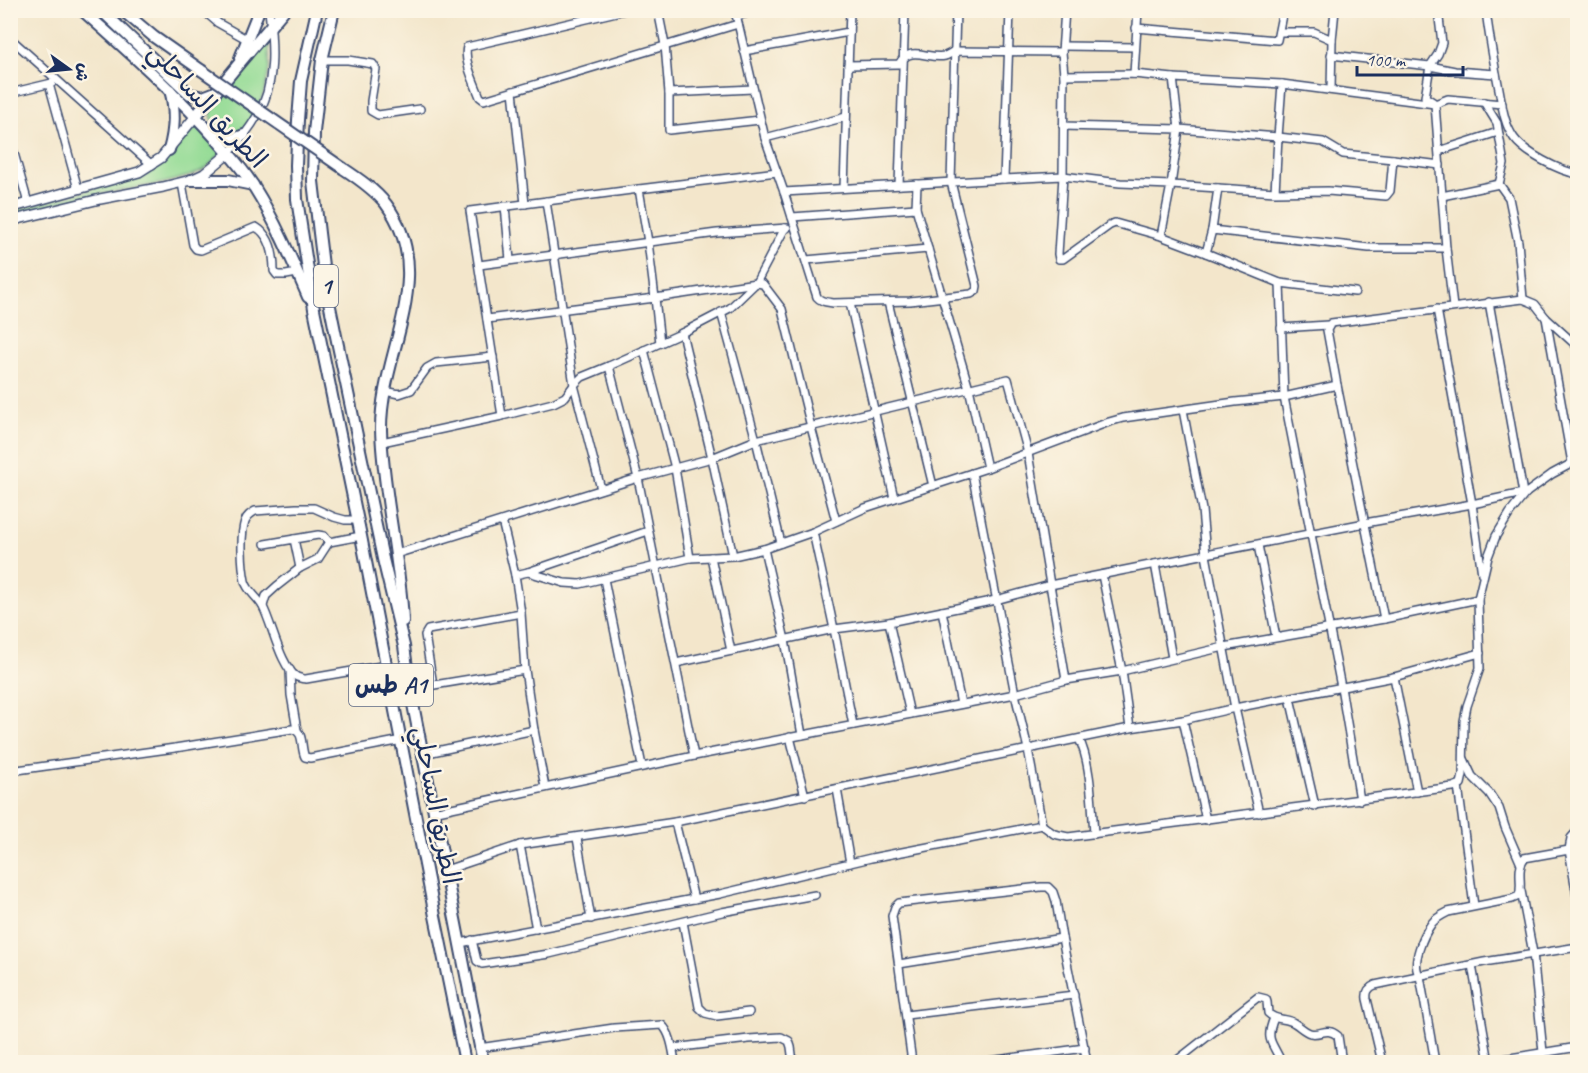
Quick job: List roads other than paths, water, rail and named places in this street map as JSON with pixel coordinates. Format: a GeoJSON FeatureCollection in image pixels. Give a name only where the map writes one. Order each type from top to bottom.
{"type":"FeatureCollection","features":[{"type":"Feature","properties":{"kind":"highway","name":"الطريق الساحلي"},"geometry":{"type":"LineString","coordinates":[[82,10],[170,90],[229,153],[253,185],[272,217],[314,309]]}},
{"type":"Feature","properties":{"kind":"highway"},"geometry":{"type":"LineString","coordinates":[[101,10],[190,94],[203,97],[216,92]]}},
{"type":"Feature","properties":{"kind":"highway","name":"الطريق الساحلي"},"geometry":{"type":"LineString","coordinates":[[122,10],[154,37],[366,184],[385,203],[398,224],[405,246],[408,267],[405,308],[385,392],[381,428],[384,467],[410,689],[483,1062]]}},
{"type":"Feature","properties":{"kind":"highway"},"geometry":{"type":"LineString","coordinates":[[237,66],[259,10]]}},
{"type":"Feature","properties":{"kind":"highway"},"geometry":{"type":"LineString","coordinates":[[195,117],[284,10]]}},
{"type":"Feature","properties":{"kind":"highway","name":"الطريق الساحلي"},"geometry":{"type":"LineString","coordinates":[[317,10],[301,81],[296,165],[297,200],[314,309],[362,536],[465,1062]]}},
{"type":"Feature","properties":{"kind":"highway","name":"1"},"geometry":{"type":"LineString","coordinates":[[334,10],[322,60],[313,181],[325,282],[383,559],[404,646]]}},
{"type":"Feature","properties":{"kind":"highway"},"geometry":{"type":"LineString","coordinates":[[169,150],[174,120],[170,90]]}},
{"type":"Feature","properties":{"kind":"highway"},"geometry":{"type":"LineString","coordinates":[[210,132],[226,139],[236,139],[244,135]]}},
{"type":"Feature","properties":{"kind":"highway"},"geometry":{"type":"LineString","coordinates":[[186,181],[228,180],[253,185]]}},
{"type":"Feature","properties":{"kind":"main road"},"geometry":{"type":"LineString","coordinates":[[10,208],[132,175],[152,165],[169,150],[195,117]]}},
{"type":"Feature","properties":{"kind":"main road"},"geometry":{"type":"LineString","coordinates":[[10,221],[186,181],[204,174],[229,153]]}},
{"type":"Feature","properties":{"kind":"street"},"geometry":{"type":"LineString","coordinates":[[203,10],[218,23],[248,40]]}},
{"type":"Feature","properties":{"kind":"street"},"geometry":{"type":"LineString","coordinates":[[229,153],[259,114],[266,96],[273,49],[269,10]]}},
{"type":"Feature","properties":{"kind":"street"},"geometry":{"type":"LineString","coordinates":[[625,10],[467,47],[466,60],[480,97],[484,100],[738,24]]}},
{"type":"Feature","properties":{"kind":"street"},"geometry":{"type":"LineString","coordinates":[[658,10],[665,45],[669,130],[760,120]]}},
{"type":"Feature","properties":{"kind":"street"},"geometry":{"type":"LineString","coordinates":[[760,10],[735,13],[760,120],[817,297],[820,300],[834,303],[910,302],[971,294],[976,291],[977,286],[951,182],[956,10]]}},
{"type":"Feature","properties":{"kind":"street"},"geometry":{"type":"LineString","coordinates":[[844,188],[850,10]]}},
{"type":"Feature","properties":{"kind":"street"},"geometry":{"type":"LineString","coordinates":[[899,185],[905,10]]}},
{"type":"Feature","properties":{"kind":"street"},"geometry":{"type":"LineString","coordinates":[[1004,179],[1010,10]]}},
{"type":"Feature","properties":{"kind":"street"},"geometry":{"type":"LineString","coordinates":[[1065,10],[1063,176],[1059,259],[1063,259],[1115,223],[1161,236],[1280,283],[1355,292]]}},
{"type":"Feature","properties":{"kind":"street"},"geometry":{"type":"LineString","coordinates":[[1134,74],[1138,10]]}},
{"type":"Feature","properties":{"kind":"street"},"geometry":{"type":"LineString","coordinates":[[1136,28],[1277,40],[1283,10]]}},
{"type":"Feature","properties":{"kind":"street"},"geometry":{"type":"LineString","coordinates":[[1331,90],[1335,10]]}},
{"type":"Feature","properties":{"kind":"street"},"geometry":{"type":"LineString","coordinates":[[1435,104],[1425,97],[1430,66],[1442,43],[1438,10]]}},
{"type":"Feature","properties":{"kind":"street"},"geometry":{"type":"LineString","coordinates":[[1486,10],[1504,116],[1512,135],[1516,141],[1552,166],[1578,174]]}},
{"type":"Feature","properties":{"kind":"street"},"geometry":{"type":"LineString","coordinates":[[744,51],[849,32]]}},
{"type":"Feature","properties":{"kind":"street"},"geometry":{"type":"LineString","coordinates":[[1279,32],[1314,32],[1332,40]]}},
{"type":"Feature","properties":{"kind":"street"},"geometry":{"type":"LineString","coordinates":[[10,38],[152,165]]}},
{"type":"Feature","properties":{"kind":"street"},"geometry":{"type":"LineString","coordinates":[[848,65],[898,64],[903,56],[910,54],[944,56],[954,51],[1135,47]]}},
{"type":"Feature","properties":{"kind":"street"},"geometry":{"type":"LineString","coordinates":[[1331,55],[1496,74]]}},
{"type":"Feature","properties":{"kind":"street"},"geometry":{"type":"LineString","coordinates":[[322,60],[348,60],[373,64],[376,69],[371,111],[378,116],[420,109]]}},
{"type":"Feature","properties":{"kind":"street"},"geometry":{"type":"LineString","coordinates":[[1064,75],[1134,74],[1282,84],[1435,104],[1448,99],[1502,104]]}},
{"type":"Feature","properties":{"kind":"street"},"geometry":{"type":"LineString","coordinates":[[1161,236],[1179,129],[1173,78]]}},
{"type":"Feature","properties":{"kind":"street"},"geometry":{"type":"LineString","coordinates":[[10,93],[60,82]]}},
{"type":"Feature","properties":{"kind":"street"},"geometry":{"type":"LineString","coordinates":[[49,84],[78,189]]}},
{"type":"Feature","properties":{"kind":"street"},"geometry":{"type":"LineString","coordinates":[[1275,192],[1282,84]]}},
{"type":"Feature","properties":{"kind":"street"},"geometry":{"type":"LineString","coordinates":[[669,93],[753,89]]}},
{"type":"Feature","properties":{"kind":"street"},"geometry":{"type":"LineString","coordinates":[[513,91],[525,204]]}},
{"type":"Feature","properties":{"kind":"street"},"geometry":{"type":"LineString","coordinates":[[1484,102],[1497,123],[1504,164],[1499,184],[1509,198],[1518,242],[1522,299]]}},
{"type":"Feature","properties":{"kind":"street"},"geometry":{"type":"LineString","coordinates":[[1435,104],[1453,307]]}},
{"type":"Feature","properties":{"kind":"street"},"geometry":{"type":"LineString","coordinates":[[765,138],[846,117]]}},
{"type":"Feature","properties":{"kind":"street"},"geometry":{"type":"LineString","coordinates":[[1064,126],[1179,129],[1278,137],[1323,142],[1343,154],[1440,165]]}},
{"type":"Feature","properties":{"kind":"street"},"geometry":{"type":"LineString","coordinates":[[1439,151],[1498,132]]}},
{"type":"Feature","properties":{"kind":"street"},"geometry":{"type":"LineString","coordinates":[[10,139],[28,203]]}},
{"type":"Feature","properties":{"kind":"street"},"geometry":{"type":"LineString","coordinates":[[784,192],[1063,176],[1120,183],[1386,196],[1390,191],[1393,159]]}},
{"type":"Feature","properties":{"kind":"street"},"geometry":{"type":"LineString","coordinates":[[502,416],[470,211],[777,172]]}},
{"type":"Feature","properties":{"kind":"street"},"geometry":{"type":"LineString","coordinates":[[186,181],[193,245],[196,249],[201,250],[256,227],[260,228],[269,241],[274,258],[274,271],[277,274],[286,275],[297,273]]}},
{"type":"Feature","properties":{"kind":"street"},"geometry":{"type":"LineString","coordinates":[[916,184],[916,208],[969,388],[987,468]]}},
{"type":"Feature","properties":{"kind":"street"},"geometry":{"type":"LineString","coordinates":[[1442,196],[1499,184]]}},
{"type":"Feature","properties":{"kind":"street"},"geometry":{"type":"LineString","coordinates":[[1206,253],[1218,188]]}},
{"type":"Feature","properties":{"kind":"street"},"geometry":{"type":"LineString","coordinates":[[639,189],[660,343]]}},
{"type":"Feature","properties":{"kind":"street"},"geometry":{"type":"LineString","coordinates":[[546,201],[574,385],[601,489]]}},
{"type":"Feature","properties":{"kind":"street"},"geometry":{"type":"LineString","coordinates":[[505,206],[510,260]]}},
{"type":"Feature","properties":{"kind":"street"},"geometry":{"type":"LineString","coordinates":[[792,217],[916,208]]}},
{"type":"Feature","properties":{"kind":"street"},"geometry":{"type":"LineString","coordinates":[[479,265],[717,233],[795,227]]}},
{"type":"Feature","properties":{"kind":"street"},"geometry":{"type":"LineString","coordinates":[[382,442],[502,416],[553,403],[565,397],[582,377],[682,333],[730,308],[756,283],[785,228]]}},
{"type":"Feature","properties":{"kind":"street"},"geometry":{"type":"LineString","coordinates":[[1212,230],[1369,248],[1446,248]]}},
{"type":"Feature","properties":{"kind":"street"},"geometry":{"type":"LineString","coordinates":[[806,260],[928,249]]}},
{"type":"Feature","properties":{"kind":"street"},"geometry":{"type":"LineString","coordinates":[[487,319],[756,283],[763,284],[782,309],[836,521]]}},
{"type":"Feature","properties":{"kind":"street"},"geometry":{"type":"LineString","coordinates":[[1280,283],[1284,397],[1330,628],[1360,800]]}},
{"type":"Feature","properties":{"kind":"street"},"geometry":{"type":"LineString","coordinates":[[1281,328],[1328,325],[1522,299],[1535,304],[1545,318],[1578,347]]}},
{"type":"Feature","properties":{"kind":"street"},"geometry":{"type":"LineString","coordinates":[[888,302],[933,486]]}},
{"type":"Feature","properties":{"kind":"street"},"geometry":{"type":"LineString","coordinates":[[850,303],[894,498]]}},
{"type":"Feature","properties":{"kind":"street"},"geometry":{"type":"LineString","coordinates":[[1489,303],[1525,493]]}},
{"type":"Feature","properties":{"kind":"street"},"geometry":{"type":"LineString","coordinates":[[1437,309],[1472,504],[1482,577]]}},
{"type":"Feature","properties":{"kind":"street"},"geometry":{"type":"LineString","coordinates":[[722,312],[781,543]]}},
{"type":"Feature","properties":{"kind":"street"},"geometry":{"type":"LineString","coordinates":[[972,473],[1042,825],[1054,834],[1061,837],[1094,834],[1458,786],[1462,780],[1464,721],[1480,668],[1478,599],[1488,557],[1496,536],[1525,493],[1552,474],[1575,462],[1545,318]]}},
{"type":"Feature","properties":{"kind":"street"},"geometry":{"type":"LineString","coordinates":[[1328,325],[1337,385],[1384,619]]}},
{"type":"Feature","properties":{"kind":"street"},"geometry":{"type":"LineString","coordinates":[[682,333],[733,556]]}},
{"type":"Feature","properties":{"kind":"street"},"geometry":{"type":"LineString","coordinates":[[644,350],[675,468],[690,558]]}},
{"type":"Feature","properties":{"kind":"street"},"geometry":{"type":"LineString","coordinates":[[385,392],[399,394],[411,390],[427,368],[436,363],[493,357]]}},
{"type":"Feature","properties":{"kind":"street"},"geometry":{"type":"LineString","coordinates":[[609,366],[638,478],[694,756]]}},
{"type":"Feature","properties":{"kind":"street"},"geometry":{"type":"LineString","coordinates":[[396,554],[601,489],[712,458],[756,440],[1008,379],[1028,453],[1066,680]]}},
{"type":"Feature","properties":{"kind":"street"},"geometry":{"type":"LineString","coordinates":[[528,572],[564,583],[580,584],[690,558],[733,556],[764,549],[813,532],[865,508],[987,468],[1109,422],[1235,402],[1284,397],[1337,385]]}},
{"type":"Feature","properties":{"kind":"street"},"geometry":{"type":"LineString","coordinates":[[1183,410],[1202,510],[1206,555],[1235,708],[1259,813]]}},
{"type":"Feature","properties":{"kind":"street"},"geometry":{"type":"LineString","coordinates":[[676,663],[834,629],[889,622],[996,600],[1050,585],[1525,493]]}},
{"type":"Feature","properties":{"kind":"street"},"geometry":{"type":"LineString","coordinates":[[358,520],[345,520],[320,510],[307,508],[250,513],[243,529],[242,555],[245,580],[249,590],[256,595],[263,606],[286,664],[296,676],[306,679],[387,665]]}},
{"type":"Feature","properties":{"kind":"street"},"geometry":{"type":"LineString","coordinates":[[502,521],[522,613],[525,670],[545,787]]}},
{"type":"Feature","properties":{"kind":"street"},"geometry":{"type":"LineString","coordinates":[[515,574],[528,572],[648,531]]}},
{"type":"Feature","properties":{"kind":"street"},"geometry":{"type":"LineString","coordinates":[[813,532],[853,725]]}},
{"type":"Feature","properties":{"kind":"street"},"geometry":{"type":"LineString","coordinates":[[265,544],[318,535],[324,536],[329,542]]}},
{"type":"Feature","properties":{"kind":"street"},"geometry":{"type":"LineString","coordinates":[[263,606],[266,596],[300,568],[318,559],[329,542],[362,536]]}},
{"type":"Feature","properties":{"kind":"street"},"geometry":{"type":"LineString","coordinates":[[294,539],[300,568]]}},
{"type":"Feature","properties":{"kind":"street"},"geometry":{"type":"LineString","coordinates":[[1258,545],[1276,637]]}},
{"type":"Feature","properties":{"kind":"street"},"geometry":{"type":"LineString","coordinates":[[764,549],[802,735]]}},
{"type":"Feature","properties":{"kind":"street"},"geometry":{"type":"LineString","coordinates":[[711,557],[730,651]]}},
{"type":"Feature","properties":{"kind":"street"},"geometry":{"type":"LineString","coordinates":[[1155,564],[1172,658]]}},
{"type":"Feature","properties":{"kind":"street"},"geometry":{"type":"LineString","coordinates":[[1102,575],[1122,671],[1130,728]]}},
{"type":"Feature","properties":{"kind":"street"},"geometry":{"type":"LineString","coordinates":[[604,579],[642,766]]}},
{"type":"Feature","properties":{"kind":"street"},"geometry":{"type":"LineString","coordinates":[[434,812],[642,766],[1015,694],[1066,680],[1122,671],[1224,647],[1384,619],[1478,599]]}},
{"type":"Feature","properties":{"kind":"street"},"geometry":{"type":"LineString","coordinates":[[942,611],[961,704]]}},
{"type":"Feature","properties":{"kind":"street"},"geometry":{"type":"LineString","coordinates":[[432,685],[425,635],[428,630],[522,613]]}},
{"type":"Feature","properties":{"kind":"street"},"geometry":{"type":"LineString","coordinates":[[889,622],[910,714]]}},
{"type":"Feature","properties":{"kind":"street"},"geometry":{"type":"LineString","coordinates":[[446,870],[520,845],[675,822],[805,796],[1130,728],[1183,720],[1394,677],[1480,653]]}},
{"type":"Feature","properties":{"kind":"street"},"geometry":{"type":"LineString","coordinates":[[290,670],[291,695],[304,757],[310,758],[402,740]]}},
{"type":"Feature","properties":{"kind":"street"},"geometry":{"type":"LineString","coordinates":[[410,689],[525,670]]}},
{"type":"Feature","properties":{"kind":"street"},"geometry":{"type":"LineString","coordinates":[[1394,677],[1417,792]]}},
{"type":"Feature","properties":{"kind":"street"},"geometry":{"type":"LineString","coordinates":[[1290,698],[1315,806]]}},
{"type":"Feature","properties":{"kind":"street"},"geometry":{"type":"LineString","coordinates":[[1183,720],[1206,819]]}},
{"type":"Feature","properties":{"kind":"street"},"geometry":{"type":"LineString","coordinates":[[10,771],[297,730]]}},
{"type":"Feature","properties":{"kind":"street"},"geometry":{"type":"LineString","coordinates":[[423,754],[534,730]]}},
{"type":"Feature","properties":{"kind":"street"},"geometry":{"type":"LineString","coordinates":[[790,737],[805,796]]}},
{"type":"Feature","properties":{"kind":"street"},"geometry":{"type":"LineString","coordinates":[[1079,739],[1087,761],[1094,834]]}},
{"type":"Feature","properties":{"kind":"street"},"geometry":{"type":"LineString","coordinates":[[1463,756],[1472,776],[1499,808],[1521,864]]}},
{"type":"Feature","properties":{"kind":"street"},"geometry":{"type":"LineString","coordinates":[[1458,786],[1474,906]]}},
{"type":"Feature","properties":{"kind":"street"},"geometry":{"type":"LineString","coordinates":[[837,789],[850,863]]}},
{"type":"Feature","properties":{"kind":"street"},"geometry":{"type":"LineString","coordinates":[[675,822],[694,899]]}},
{"type":"Feature","properties":{"kind":"street"},"geometry":{"type":"LineString","coordinates":[[460,943],[720,894],[850,863],[1042,825]]}},
{"type":"Feature","properties":{"kind":"street"},"geometry":{"type":"LineString","coordinates":[[1578,830],[1571,838],[1569,850],[1578,902]]}},
{"type":"Feature","properties":{"kind":"street"},"geometry":{"type":"LineString","coordinates":[[578,838],[591,919]]}},
{"type":"Feature","properties":{"kind":"street"},"geometry":{"type":"LineString","coordinates":[[520,845],[536,929]]}},
{"type":"Feature","properties":{"kind":"street"},"geometry":{"type":"LineString","coordinates":[[1543,1052],[1533,953],[1519,876],[1524,858],[1569,850]]}},
{"type":"Feature","properties":{"kind":"street"},"geometry":{"type":"LineString","coordinates":[[912,1062],[892,916],[895,907],[899,903],[1048,887],[1053,892],[1056,901],[1087,1062]]}},
{"type":"Feature","properties":{"kind":"street"},"geometry":{"type":"LineString","coordinates":[[1435,1062],[1420,976],[1417,972],[1416,962],[1420,945],[1432,923],[1440,916],[1448,912],[1512,899],[1519,896],[1521,889]]}},
{"type":"Feature","properties":{"kind":"street"},"geometry":{"type":"LineString","coordinates":[[472,940],[477,961],[482,964],[549,954],[722,912],[815,896]]}},
{"type":"Feature","properties":{"kind":"street"},"geometry":{"type":"LineString","coordinates":[[683,922],[699,1007],[705,1013],[717,1016],[749,1012]]}},
{"type":"Feature","properties":{"kind":"street"},"geometry":{"type":"LineString","coordinates":[[899,964],[1062,938]]}},
{"type":"Feature","properties":{"kind":"street"},"geometry":{"type":"LineString","coordinates":[[1382,1062],[1367,999],[1368,990],[1375,985],[1533,953],[1578,947]]}},
{"type":"Feature","properties":{"kind":"street"},"geometry":{"type":"LineString","coordinates":[[1472,965],[1487,1062],[1578,1047]]}},
{"type":"Feature","properties":{"kind":"street"},"geometry":{"type":"LineString","coordinates":[[906,1015],[1074,995]]}},
{"type":"Feature","properties":{"kind":"street"},"geometry":{"type":"LineString","coordinates":[[1175,1062],[1258,997],[1266,999],[1268,1013],[1274,1018],[1290,1021],[1309,1033],[1333,1032],[1338,1036],[1340,1062]]}},
{"type":"Feature","properties":{"kind":"street"},"geometry":{"type":"LineString","coordinates":[[1274,1018],[1270,1032],[1271,1044],[1281,1062]]}},
{"type":"Feature","properties":{"kind":"street"},"geometry":{"type":"LineString","coordinates":[[479,1048],[614,1028],[658,1025],[665,1027],[673,1048],[675,1062]]}},
{"type":"Feature","properties":{"kind":"street"},"geometry":{"type":"LineString","coordinates":[[673,1048],[781,1037],[789,1041],[793,1062]]}},
{"type":"Feature","properties":{"kind":"street"},"geometry":{"type":"LineString","coordinates":[[982,1062],[1085,1048]]}}]}
